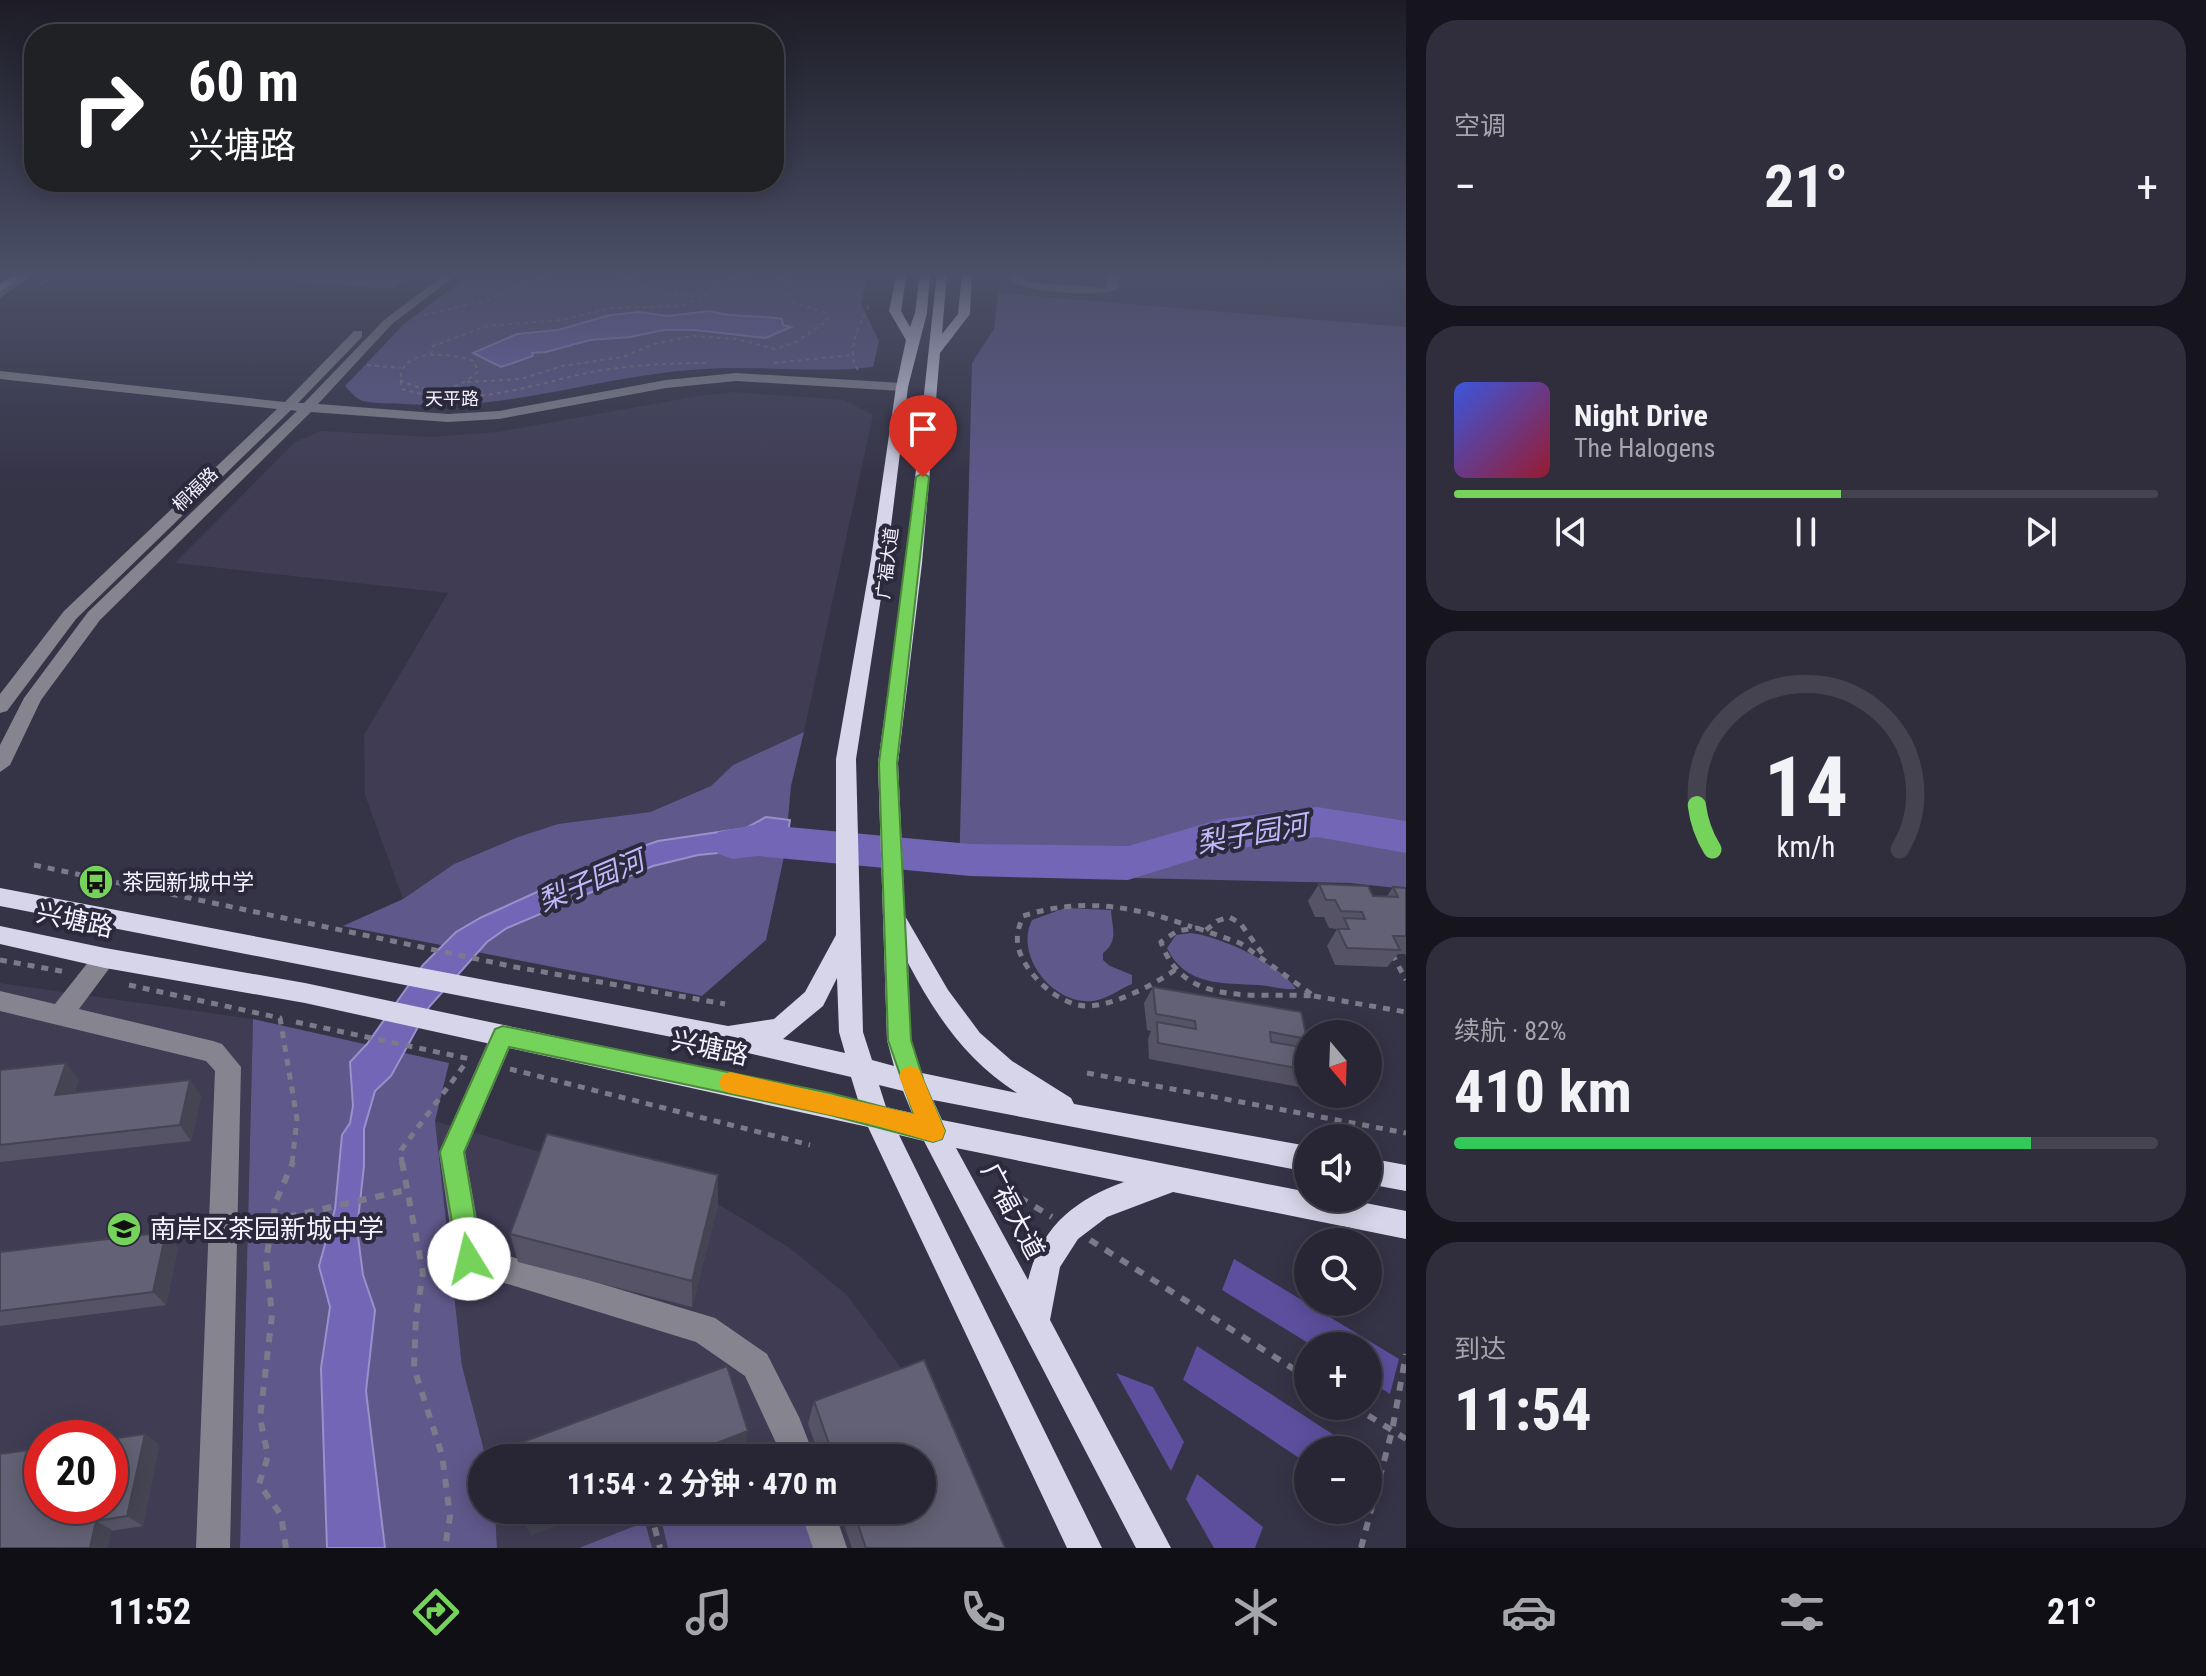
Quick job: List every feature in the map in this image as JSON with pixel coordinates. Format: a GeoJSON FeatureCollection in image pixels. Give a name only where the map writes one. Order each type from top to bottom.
{"type":"FeatureCollection","features":[{"type":"Feature","properties":{"kind":"main road","name":"广福大道"},"geometry":{"type":"LineString","coordinates":[[847,936],[846,759],[911,344]]}},
{"type":"Feature","properties":{"kind":"main road","name":"广福大道"},"geometry":{"type":"LineString","coordinates":[[936,344],[914,563],[888,763],[899,1040],[912,1082],[933,1131],[1154,1548]]}},
{"type":"Feature","properties":{"kind":"main road"},"geometry":{"type":"LineString","coordinates":[[936,350],[940,344]]}},
{"type":"Feature","properties":{"kind":"main road","name":"兴塘路"},"geometry":{"type":"LineString","coordinates":[[0,897],[718,1035],[955,1094],[1294,1156]]}},
{"type":"Feature","properties":{"kind":"main road"},"geometry":{"type":"LineString","coordinates":[[893,915],[942,1003],[973,1043],[1019,1081],[1076,1114]]}},
{"type":"Feature","properties":{"kind":"main road","name":"兴塘路"},"geometry":{"type":"LineString","coordinates":[[0,935],[98,967],[305,993],[875,1114],[933,1131],[1406,1225]]}},
{"type":"Feature","properties":{"kind":"main road"},"geometry":{"type":"LineString","coordinates":[[718,1035],[780,1029],[814,999],[847,936]]}},
{"type":"Feature","properties":{"kind":"main road"},"geometry":{"type":"LineString","coordinates":[[847,936],[849,1014],[860,1068],[875,1114],[1085,1548]]}},
{"type":"Feature","properties":{"kind":"main road"},"geometry":{"type":"LineString","coordinates":[[1382,1174],[1406,1178]]}},
{"type":"Feature","properties":{"kind":"main road"},"geometry":{"type":"LineString","coordinates":[[1035,1319],[1047,1264],[1068,1227],[1095,1206],[1171,1179]]}},
{"type":"Feature","properties":{"kind":"street","name":"桐福路"},"geometry":{"type":"LineString","coordinates":[[0,765],[33,698],[94,616],[295,410],[350,344]]}},
{"type":"Feature","properties":{"kind":"street","name":"桐福路"},"geometry":{"type":"LineString","coordinates":[[0,707],[70,615],[364,344]]}},
{"type":"Feature","properties":{"kind":"street","name":"天平路"},"geometry":{"type":"LineString","coordinates":[[0,375],[428,426],[476,423],[660,392],[736,384],[902,391]]}},
{"type":"Feature","properties":{"kind":"street","name":"天平路"},"geometry":{"type":"LineString","coordinates":[[0,385],[295,410]]}},
{"type":"Feature","properties":{"kind":"street"},"geometry":{"type":"LineString","coordinates":[[60,1015],[98,967]]}},
{"type":"Feature","properties":{"kind":"street"},"geometry":{"type":"LineString","coordinates":[[0,1001],[213,1052],[228,1067],[213,1548]]}},
{"type":"Feature","properties":{"kind":"street"},"geometry":{"type":"LineString","coordinates":[[494,1034],[475,1061],[452,1152],[469,1259],[704,1329],[756,1365],[794,1444]]}},
{"type":"Feature","properties":{"kind":"street"},"geometry":{"type":"LineString","coordinates":[[822,1524],[830,1548]]}},
{"type":"Feature","properties":{"kind":"path"},"geometry":{"type":"LineString","coordinates":[[431,355],[433,346],[438,344]]}},
{"type":"Feature","properties":{"kind":"path"},"geometry":{"type":"LineString","coordinates":[[400,380],[417,388],[431,389],[467,382],[521,379],[562,366],[623,357],[653,344]]}},
{"type":"Feature","properties":{"kind":"path"},"geometry":{"type":"LineString","coordinates":[[757,344],[775,349],[791,344]]}},
{"type":"Feature","properties":{"kind":"path"},"geometry":{"type":"LineString","coordinates":[[854,344],[855,369],[868,375]]}},
{"type":"Feature","properties":{"kind":"path"},"geometry":{"type":"LineString","coordinates":[[360,364],[401,368],[431,355],[456,355],[474,361],[478,371],[467,382]]}},
{"type":"Feature","properties":{"kind":"path"},"geometry":{"type":"LineString","coordinates":[[766,363],[852,355]]}},
{"type":"Feature","properties":{"kind":"path"},"geometry":{"type":"LineString","coordinates":[[401,368],[402,389],[416,396],[491,396],[617,368],[710,363]]}},
{"type":"Feature","properties":{"kind":"path"},"geometry":{"type":"LineString","coordinates":[[34,865],[515,967],[725,1004]]}},
{"type":"Feature","properties":{"kind":"path"},"geometry":{"type":"LineString","coordinates":[[1175,970],[1158,983],[1087,1006],[1070,1002],[1030,970],[1020,954],[1017,933],[1023,916],[1043,908],[1071,903],[1155,913],[1192,927],[1216,931],[1270,962],[1314,996]]}},
{"type":"Feature","properties":{"kind":"path"},"geometry":{"type":"LineString","coordinates":[[1206,930],[1217,921],[1229,917],[1240,923],[1270,962]]}},
{"type":"Feature","properties":{"kind":"path"},"geometry":{"type":"LineString","coordinates":[[1192,927],[1170,931],[1161,942],[1168,962],[1194,984],[1214,989],[1314,996],[1406,1012]]}},
{"type":"Feature","properties":{"kind":"path"},"geometry":{"type":"LineString","coordinates":[[1392,953],[1406,980]]}},
{"type":"Feature","properties":{"kind":"path"},"geometry":{"type":"LineString","coordinates":[[0,960],[98,967],[280,1018],[297,1119],[295,1157],[270,1221],[266,1260],[272,1315],[260,1418],[268,1456],[259,1484],[281,1515],[286,1548]]}},
{"type":"Feature","properties":{"kind":"path"},"geometry":{"type":"LineString","coordinates":[[1214,989],[1216,1003]]}},
{"type":"Feature","properties":{"kind":"path"},"geometry":{"type":"LineString","coordinates":[[296,1022],[475,1061],[810,1145]]}},
{"type":"Feature","properties":{"kind":"path"},"geometry":{"type":"LineString","coordinates":[[445,1548],[450,1516],[442,1455],[414,1368],[416,1316],[423,1273],[401,1150],[475,1061]]}},
{"type":"Feature","properties":{"kind":"path"},"geometry":{"type":"LineString","coordinates":[[1087,1073],[1406,1133]]}},
{"type":"Feature","properties":{"kind":"path"},"geometry":{"type":"LineString","coordinates":[[1004,1188],[1294,1369]]}},
{"type":"Feature","properties":{"kind":"path"},"geometry":{"type":"LineString","coordinates":[[270,1221],[406,1190]]}},
{"type":"Feature","properties":{"kind":"path"},"geometry":{"type":"LineString","coordinates":[[1361,1548],[1392,1431],[1406,1354]]}},
{"type":"Feature","properties":{"kind":"path"},"geometry":{"type":"LineString","coordinates":[[1375,1420],[1406,1439]]}},
{"type":"Feature","properties":{"kind":"path"},"geometry":{"type":"LineString","coordinates":[[654,1524],[660,1548]]}},
{"type":"Feature","properties":{"kind":"shaded area"},"geometry":{"type":"Polygon","coordinates":[[[385,344],[878,344],[873,367],[830,370],[703,369],[628,378],[481,403],[368,402],[358,399],[345,386],[385,344]]]}},
{"type":"Feature","properties":{"kind":"shaded area"},"geometry":{"type":"Polygon","coordinates":[[[984,344],[1406,344],[1406,889],[1350,883],[959,874],[972,363],[984,344]]]}},
{"type":"Feature","properties":{"kind":"shaded area"},"geometry":{"type":"Polygon","coordinates":[[[735,392],[844,400],[873,415],[804,732],[733,765],[711,786],[649,812],[558,824],[518,837],[454,864],[403,899],[365,795],[364,735],[448,593],[175,563],[295,442],[321,431],[431,437],[498,432],[735,392]]]}},
{"type":"Feature","properties":{"kind":"shaded area"},"geometry":{"type":"Polygon","coordinates":[[[804,732],[791,786],[785,852],[766,940],[702,996],[343,926],[403,899],[454,864],[518,837],[558,824],[650,812],[711,786],[733,765],[804,732]]]}},
{"type":"Feature","properties":{"kind":"shaded area"},"geometry":{"type":"Polygon","coordinates":[[[1065,908],[1111,910],[1113,939],[1103,953],[1103,960],[1132,975],[1132,984],[1104,998],[1085,1001],[1059,992],[1048,983],[1032,960],[1028,933],[1032,920],[1065,908]]]}},
{"type":"Feature","properties":{"kind":"shaded area"},"geometry":{"type":"Polygon","coordinates":[[[1191,933],[1218,940],[1263,961],[1288,979],[1296,989],[1218,982],[1194,976],[1184,970],[1167,948],[1176,935],[1191,933]]]}},
{"type":"Feature","properties":{"kind":"shaded area","name":"南岸区茶园新城中学"},"geometry":{"type":"Polygon","coordinates":[[[0,983],[253,1019],[240,1548],[0,1548],[0,983]]]}},
{"type":"Feature","properties":{"kind":"shaded area"},"geometry":{"type":"Polygon","coordinates":[[[253,1019],[449,1063],[435,1121],[462,1366],[482,1444],[468,1444],[468,1524],[496,1524],[497,1548],[240,1548],[253,1019]]]}},
{"type":"Feature","properties":{"kind":"shaded area"},"geometry":{"type":"Polygon","coordinates":[[[435,1121],[718,1204],[790,1248],[847,1295],[913,1384],[983,1548],[497,1548],[496,1524],[936,1524],[936,1444],[482,1444],[462,1366],[435,1121]]]}},
{"type":"Feature","properties":{"kind":"shaded area"},"geometry":{"type":"Polygon","coordinates":[[[1234,1259],[1294,1295],[1294,1316],[1328,1316],[1354,1332],[1294,1334],[1222,1290],[1234,1259]]]}},
{"type":"Feature","properties":{"kind":"shaded area"},"geometry":{"type":"Polygon","coordinates":[[[1197,1346],[1294,1409],[1294,1420],[1311,1420],[1335,1436],[1294,1436],[1294,1455],[1183,1380],[1197,1346]]]}},
{"type":"Feature","properties":{"kind":"shaded area"},"geometry":{"type":"Polygon","coordinates":[[[1382,1349],[1399,1359],[1390,1394],[1382,1389],[1382,1349]]]}},
{"type":"Feature","properties":{"kind":"shaded area"},"geometry":{"type":"Polygon","coordinates":[[[1116,1373],[1153,1387],[1184,1442],[1171,1471],[1116,1373]]]}},
{"type":"Feature","properties":{"kind":"shaded area"},"geometry":{"type":"Polygon","coordinates":[[[1197,1474],[1263,1527],[1255,1548],[1214,1548],[1186,1499],[1197,1474]]]}},
{"type":"Feature","properties":{"kind":"shaded area"},"geometry":{"type":"Polygon","coordinates":[[[646,1524],[652,1548],[579,1548],[646,1524]]]}},
{"type":"Feature","properties":{"kind":"shaded area"},"geometry":{"type":"Polygon","coordinates":[[[662,1524],[810,1524],[818,1548],[668,1548],[662,1524]]]}},
{"type":"Feature","properties":{"kind":"water"},"geometry":{"type":"Polygon","coordinates":[[[493,344],[574,344],[532,353],[533,356],[501,367],[473,353],[493,344]]]}},
{"type":"Feature","properties":{"kind":"water"},"geometry":{"type":"Polygon","coordinates":[[[766,817],[790,820],[785,852],[759,849],[698,855],[653,866],[507,928],[487,942],[429,1007],[391,1076],[375,1091],[364,1129],[364,1166],[357,1229],[363,1275],[375,1310],[366,1391],[385,1548],[327,1548],[321,1368],[330,1307],[319,1266],[335,1209],[342,1135],[350,1123],[353,1106],[350,1062],[367,1044],[423,965],[456,932],[482,917],[621,854],[658,841],[746,828],[766,817]]]}},
{"type":"Feature","properties":{"kind":"building"},"geometry":{"type":"Polygon","coordinates":[[[1319,884],[1368,886],[1373,896],[1398,897],[1393,887],[1406,888],[1406,936],[1393,936],[1400,950],[1347,948],[1338,929],[1349,929],[1344,918],[1365,919],[1362,912],[1341,911],[1335,900],[1326,900],[1319,884]]]}},
{"type":"Feature","properties":{"kind":"building"},"geometry":{"type":"Polygon","coordinates":[[[1153,987],[1301,1012],[1303,1020],[1294,1020],[1294,1037],[1270,1032],[1271,1042],[1294,1046],[1294,1067],[1158,1043],[1157,1022],[1196,1029],[1195,1021],[1156,1014],[1153,987]]]}},
{"type":"Feature","properties":{"kind":"building"},"geometry":{"type":"Polygon","coordinates":[[[66,1063],[55,1095],[190,1080],[180,1125],[0,1145],[0,1070],[66,1063]]]}},
{"type":"Feature","properties":{"kind":"building"},"geometry":{"type":"Polygon","coordinates":[[[547,1134],[718,1175],[692,1281],[510,1234],[547,1134]]]}},
{"type":"Feature","properties":{"kind":"building"},"geometry":{"type":"Polygon","coordinates":[[[166,1232],[153,1292],[0,1311],[0,1252],[166,1232]]]}},
{"type":"Feature","properties":{"kind":"building"},"geometry":{"type":"Polygon","coordinates":[[[924,1360],[1005,1548],[866,1548],[858,1524],[936,1524],[936,1444],[829,1444],[814,1401],[924,1360]]]}},
{"type":"Feature","properties":{"kind":"building"},"geometry":{"type":"Polygon","coordinates":[[[727,1366],[748,1431],[714,1444],[517,1444],[727,1366]]]}},
{"type":"Feature","properties":{"kind":"building"},"geometry":{"type":"Polygon","coordinates":[[[145,1434],[128,1511],[128,1436],[145,1434]]]}},
{"type":"Feature","properties":{"kind":"building"},"geometry":{"type":"Polygon","coordinates":[[[24,1451],[24,1524],[95,1524],[90,1548],[0,1548],[0,1454],[24,1451]]]}},
{"type":"Feature","properties":{"kind":"waterway","name":"梨子园河"},"geometry":{"type":"LineString","coordinates":[[733,843],[758,840],[970,860],[1128,863],[1221,835],[1317,822],[1406,837]]}},
{"type":"Feature","properties":{"kind":"slow traffic"},"geometry":{"type":"LineString","coordinates":[[730,1083],[875,1114],[933,1131],[910,1076]]}},
{"type":"Feature","properties":{"kind":"place","name":"茶园新城中学"},"geometry":{"type":"Point","coordinates":[96,882]}},
{"type":"Feature","properties":{"kind":"place","name":"南岸区茶园新城中学"},"geometry":{"type":"Point","coordinates":[124,1229]}},
{"type":"Feature","properties":{"kind":"route"},"geometry":{"type":"LineString","coordinates":[[469,1259],[452,1152],[503,1036],[830,1104],[933,1131],[912,1082],[899,1040],[888,763],[923,477]]}}]}
